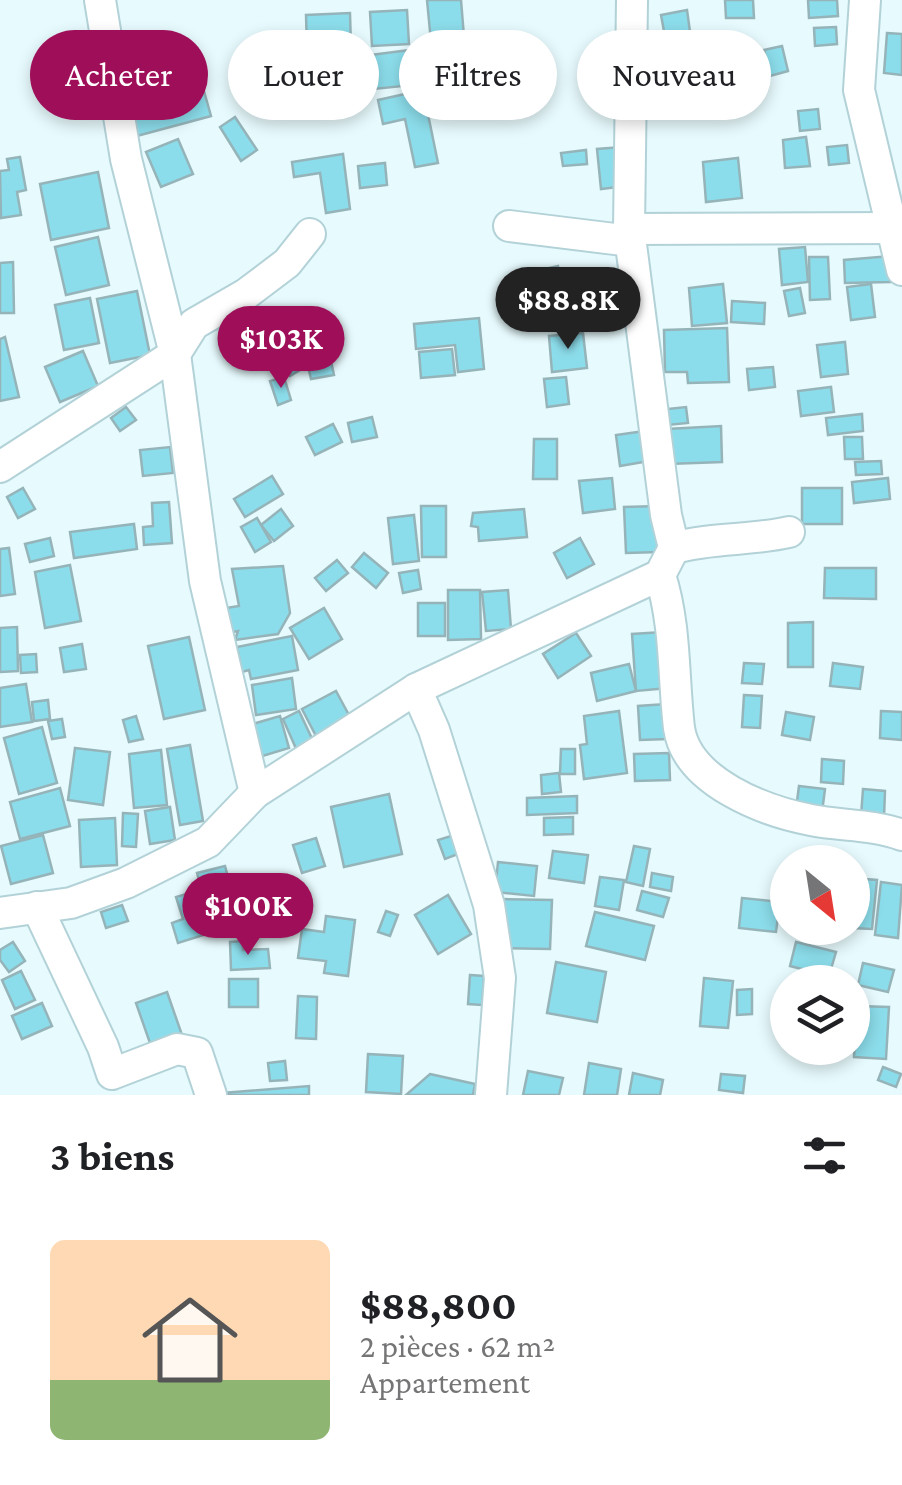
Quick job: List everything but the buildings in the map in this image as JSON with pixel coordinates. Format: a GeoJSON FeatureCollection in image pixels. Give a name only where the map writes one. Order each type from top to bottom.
{"type":"FeatureCollection","features":[{"type":"Feature","properties":{"kind":"street"},"geometry":{"type":"LineString","coordinates":[[100,0],[126,159],[175,354],[204,581],[255,793]]}},
{"type":"Feature","properties":{"kind":"street"},"geometry":{"type":"LineString","coordinates":[[632,0],[630,235],[666,515],[680,732],[691,756],[708,776],[736,795],[808,820],[902,835]]}},
{"type":"Feature","properties":{"kind":"street"},"geometry":{"type":"LineString","coordinates":[[865,0],[859,90],[895,214],[902,270]]}},
{"type":"Feature","properties":{"kind":"street"},"geometry":{"type":"LineString","coordinates":[[510,226],[630,235],[895,214]]}},
{"type":"Feature","properties":{"kind":"street"},"geometry":{"type":"LineString","coordinates":[[0,467],[175,354],[194,324],[246,294],[286,264],[310,234]]}},
{"type":"Feature","properties":{"kind":"street"},"geometry":{"type":"LineString","coordinates":[[0,913],[70,903],[126,883],[208,842],[255,793],[416,689],[702,540],[766,538],[789,532]]}},
{"type":"Feature","properties":{"kind":"street"},"geometry":{"type":"LineString","coordinates":[[416,689],[434,730],[492,917],[500,978],[490,1095]]}},
{"type":"Feature","properties":{"kind":"street"},"geometry":{"type":"LineString","coordinates":[[37,907],[104,1047],[112,1074],[177,1049],[197,1053],[211,1095]]}}]}
